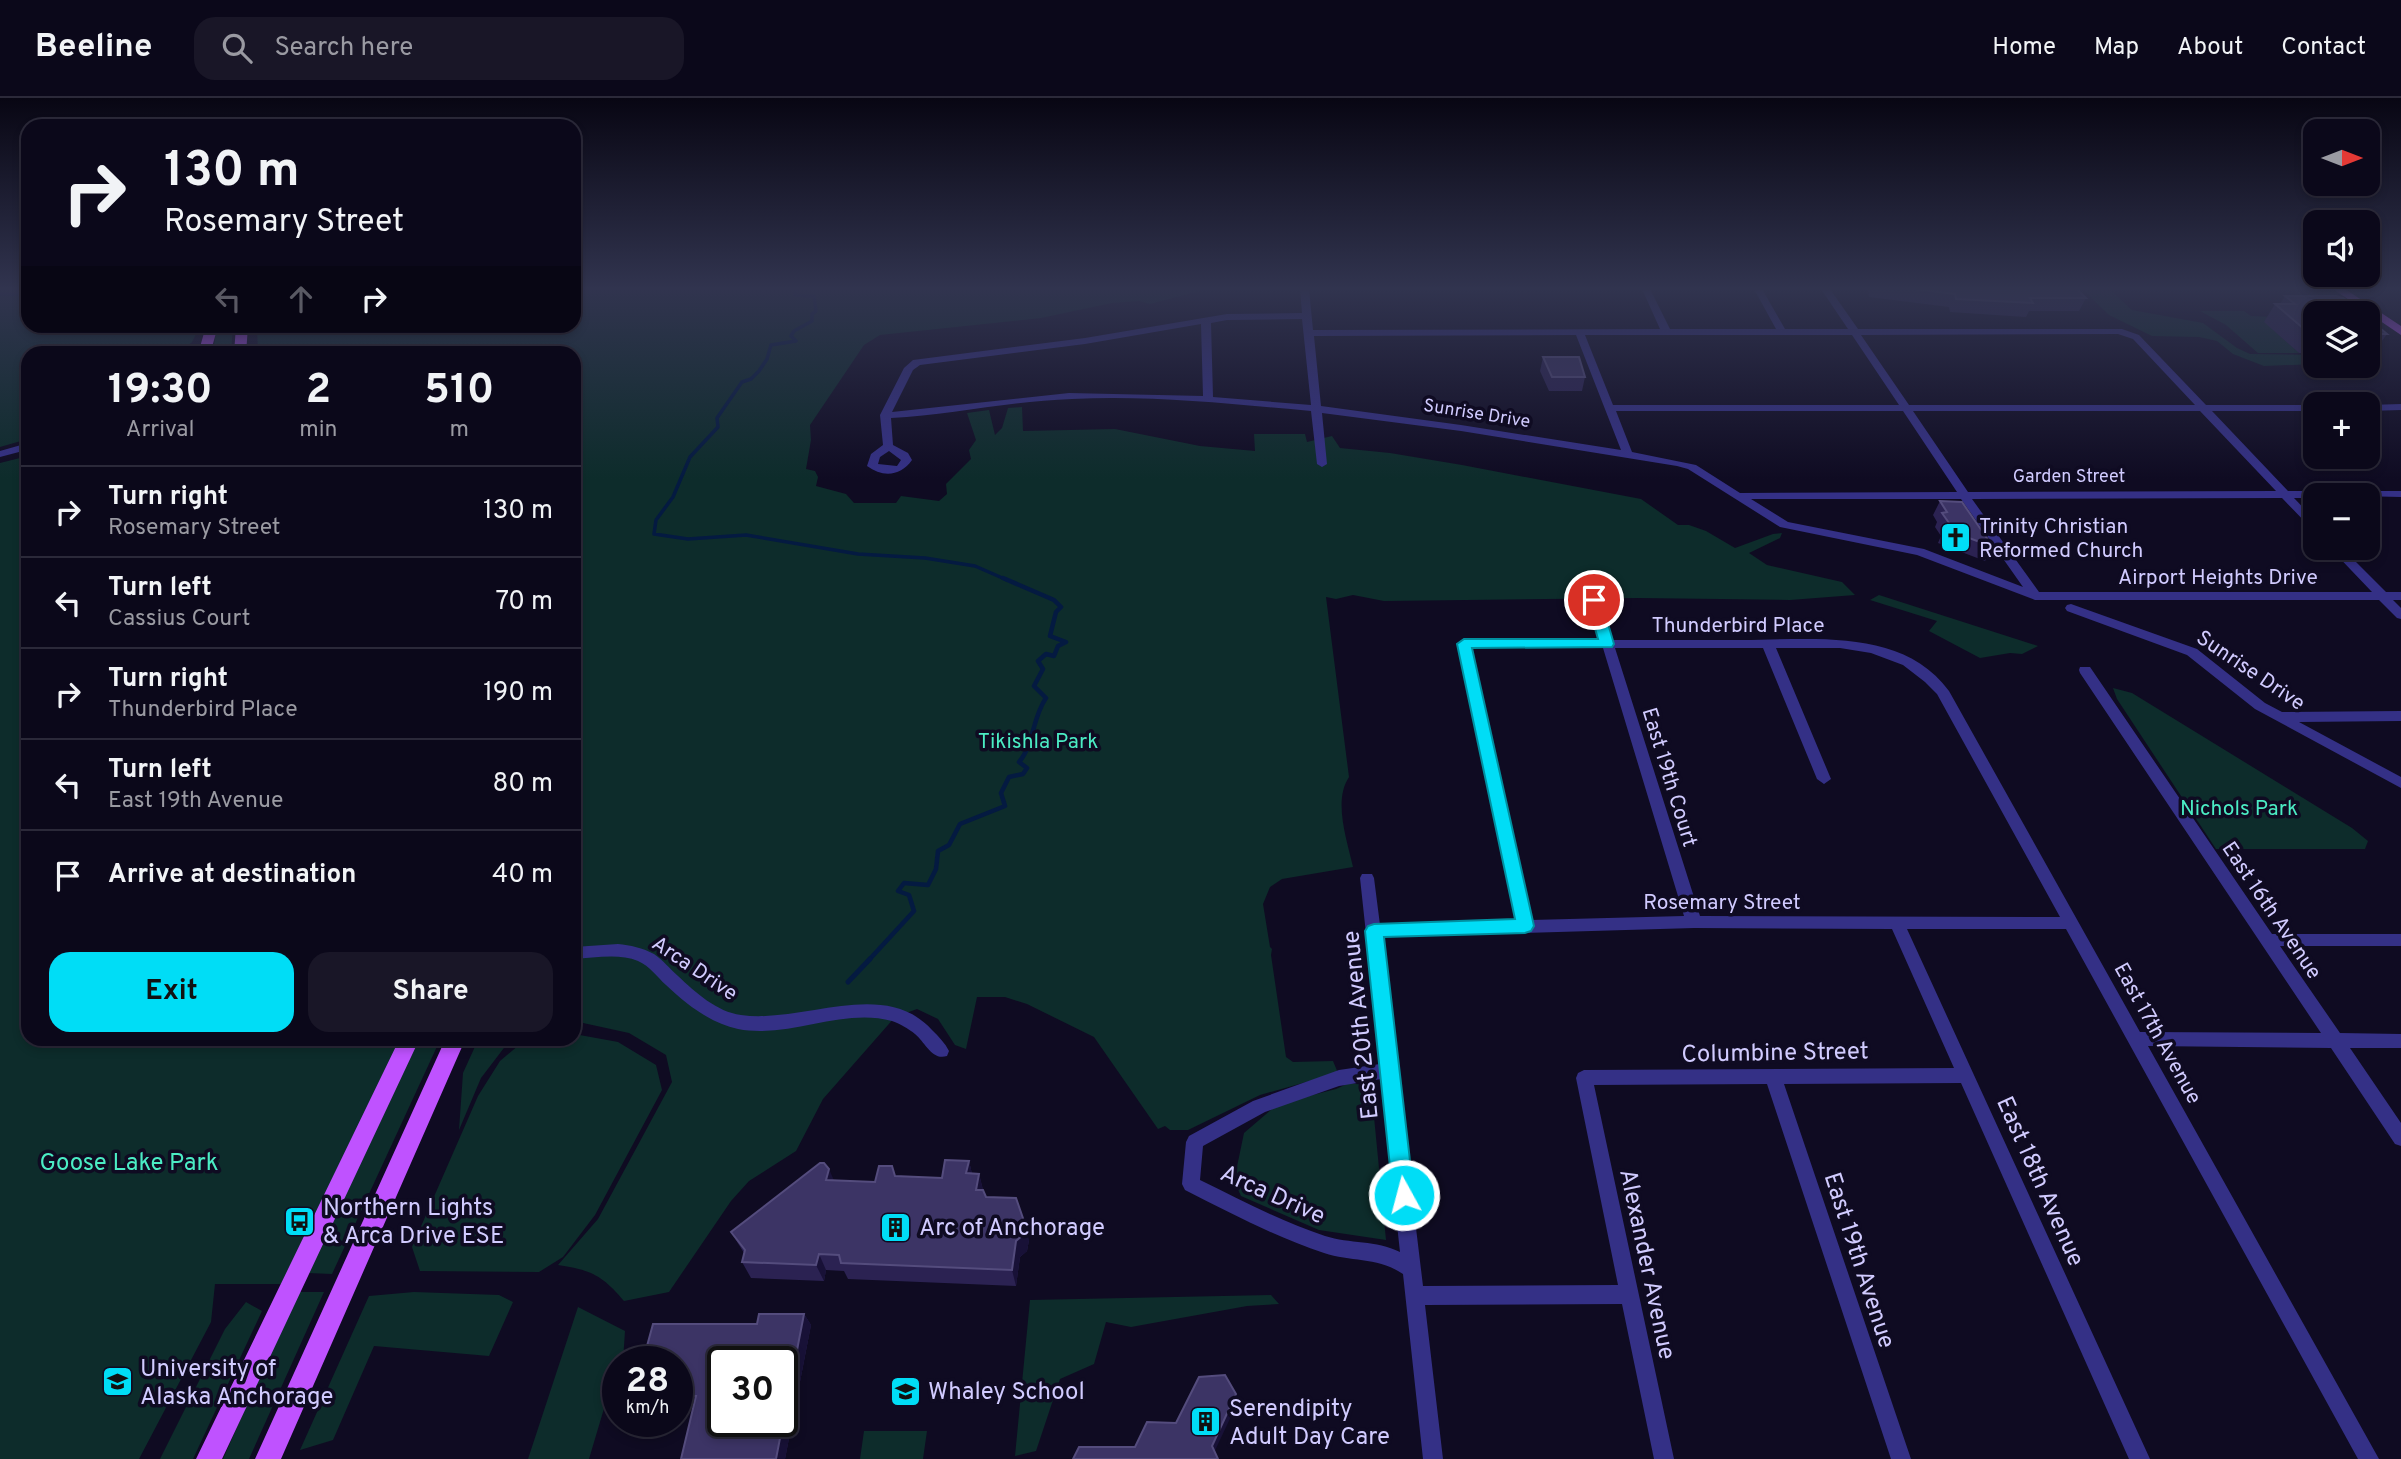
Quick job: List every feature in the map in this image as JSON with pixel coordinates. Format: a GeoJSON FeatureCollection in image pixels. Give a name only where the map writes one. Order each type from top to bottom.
{"type":"FeatureCollection","features":[{"type":"Feature","properties":{"kind":"main road"},"geometry":{"type":"LineString","coordinates":[[209,1459],[406,1046]]}},
{"type":"Feature","properties":{"kind":"main road"},"geometry":{"type":"LineString","coordinates":[[268,1459],[452,1046]]}},
{"type":"Feature","properties":{"kind":"street"},"geometry":{"type":"LineString","coordinates":[[888,446],[885,415],[909,368],[918,362],[993,353]]}},
{"type":"Feature","properties":{"kind":"street"},"geometry":{"type":"LineString","coordinates":[[1207,353],[1208,401]]}},
{"type":"Feature","properties":{"kind":"street"},"geometry":{"type":"LineString","coordinates":[[1311,353],[1322,464]]}},
{"type":"Feature","properties":{"kind":"street"},"geometry":{"type":"LineString","coordinates":[[1587,353],[1628,455]]}},
{"type":"Feature","properties":{"kind":"street"},"geometry":{"type":"LineString","coordinates":[[1870,353],[2035,596]]}},
{"type":"Feature","properties":{"kind":"street"},"geometry":{"type":"LineString","coordinates":[[2151,353],[2303,513]]}},
{"type":"Feature","properties":{"kind":"street","name":"Sunrise Drive"},"geometry":{"type":"LineString","coordinates":[[885,415],[1095,395],[1315,408],[1397,417],[1692,467],[1784,525],[1920,552],[2035,596]]}},
{"type":"Feature","properties":{"kind":"street"},"geometry":{"type":"LineString","coordinates":[[2380,408],[2401,407]]}},
{"type":"Feature","properties":{"kind":"street"},"geometry":{"type":"LineString","coordinates":[[1609,408],[2303,408]]}},
{"type":"Feature","properties":{"kind":"street"},"geometry":{"type":"LineString","coordinates":[[0,454],[21,448]]}},
{"type":"Feature","properties":{"kind":"street","name":"Garden Street"},"geometry":{"type":"LineString","coordinates":[[1737,496],[1964,493],[2401,494]]}},
{"type":"Feature","properties":{"kind":"street"},"geometry":{"type":"LineString","coordinates":[[2348,560],[2401,615]]}},
{"type":"Feature","properties":{"kind":"street","name":"Airport Heights Drive"},"geometry":{"type":"LineString","coordinates":[[2035,596],[2401,596]]}},
{"type":"Feature","properties":{"kind":"street"},"geometry":{"type":"LineString","coordinates":[[1594,600],[1607,644]]}},
{"type":"Feature","properties":{"kind":"street","name":"Sunrise Drive"},"geometry":{"type":"LineString","coordinates":[[2071,608],[2192,652],[2260,706],[2401,783]]}},
{"type":"Feature","properties":{"kind":"street","name":"Thunderbird Place"},"geometry":{"type":"LineString","coordinates":[[1525,926],[1464,644],[1839,645],[1885,651]]}},
{"type":"Feature","properties":{"kind":"street","name":"East 19th Court"},"geometry":{"type":"LineString","coordinates":[[1607,644],[1694,922]]}},
{"type":"Feature","properties":{"kind":"street"},"geometry":{"type":"LineString","coordinates":[[1768,644],[1824,779]]}},
{"type":"Feature","properties":{"kind":"street","name":"East 17th Avenue"},"geometry":{"type":"LineString","coordinates":[[1885,651],[1923,671],[1942,691],[2369,1459]]}},
{"type":"Feature","properties":{"kind":"street","name":"East 16th Avenue"},"geometry":{"type":"LineString","coordinates":[[2085,670],[2401,1138]]}},
{"type":"Feature","properties":{"kind":"street"},"geometry":{"type":"LineString","coordinates":[[2279,717],[2401,716]]}},
{"type":"Feature","properties":{"kind":"street","name":"East 20th Avenue"},"geometry":{"type":"LineString","coordinates":[[1367,877],[1433,1459]]}},
{"type":"Feature","properties":{"kind":"street","name":"Rosemary Street"},"geometry":{"type":"LineString","coordinates":[[1374,931],[1694,922],[2071,923]]}},
{"type":"Feature","properties":{"kind":"street","name":"East 18th Avenue"},"geometry":{"type":"LineString","coordinates":[[1897,923],[2140,1459]]}},
{"type":"Feature","properties":{"kind":"street"},"geometry":{"type":"LineString","coordinates":[[2267,940],[2401,940]]}},
{"type":"Feature","properties":{"kind":"street","name":"Arca Drive"},"geometry":{"type":"LineString","coordinates":[[581,953],[622,951],[641,954],[655,962],[672,980],[715,1013],[738,1022],[767,1025],[856,1012],[890,1011],[912,1020],[941,1051]]}},
{"type":"Feature","properties":{"kind":"street"},"geometry":{"type":"LineString","coordinates":[[2135,1038],[2401,1041]]}},
{"type":"Feature","properties":{"kind":"street","name":"Arca Drive"},"geometry":{"type":"LineString","coordinates":[[1388,1070],[1339,1078],[1259,1106],[1195,1142],[1191,1184],[1328,1246],[1395,1256],[1413,1270]]}},
{"type":"Feature","properties":{"kind":"street","name":"Columbine Street"},"geometry":{"type":"LineString","coordinates":[[1584,1078],[1966,1075]]}},
{"type":"Feature","properties":{"kind":"street","name":"East 19th Avenue"},"geometry":{"type":"LineString","coordinates":[[1773,1077],[1901,1459]]}},
{"type":"Feature","properties":{"kind":"street","name":"Alexander Avenue"},"geometry":{"type":"LineString","coordinates":[[1584,1078],[1664,1459]]}},
{"type":"Feature","properties":{"kind":"street"},"geometry":{"type":"LineString","coordinates":[[1416,1296],[1629,1294]]}},
{"type":"Feature","properties":{"kind":"green space"},"geometry":{"type":"Polygon","coordinates":[[[0,353],[21,353],[21,441],[0,447],[0,353]]]}},
{"type":"Feature","properties":{"kind":"green space","name":"Tikishla Park"},"geometry":{"type":"Polygon","coordinates":[[[581,353],[859,353],[810,425],[811,440],[806,469],[815,471],[818,477],[816,486],[846,494],[854,503],[896,503],[901,496],[939,501],[947,494],[946,484],[971,459],[969,450],[976,440],[967,413],[989,410],[995,435],[1002,428],[1008,408],[1022,407],[1023,431],[1115,429],[1200,446],[1255,451],[1254,434],[1305,434],[1307,442],[1332,436],[1340,448],[1462,465],[1641,499],[1678,525],[1689,525],[1706,531],[1735,548],[1782,533],[1780,538],[1749,553],[1767,565],[1842,582],[1855,595],[1790,600],[1639,598],[1384,601],[1353,595],[1336,599],[1326,597],[1349,777],[1342,797],[1343,821],[1353,867],[1282,879],[1270,887],[1263,904],[1272,949],[1286,1057],[1293,1062],[1333,1061],[1338,1073],[1260,1095],[1188,1130],[1170,1130],[1165,1126],[1158,1129],[1094,1037],[1027,1004],[1005,997],[977,997],[966,1049],[955,1045],[938,1019],[917,1009],[895,1017],[823,1099],[796,1151],[749,1181],[731,1201],[669,1292],[624,1301],[595,1275],[558,1265],[598,1219],[672,1082],[666,1055],[629,1033],[581,1023],[581,353]]]}},
{"type":"Feature","properties":{"kind":"green space"},"geometry":{"type":"Polygon","coordinates":[[[2231,353],[2303,355],[2303,364],[2264,366],[2231,353]]]}},
{"type":"Feature","properties":{"kind":"green space","name":"Goose Lake Park"},"geometry":{"type":"Polygon","coordinates":[[[21,458],[21,1046],[397,1046],[281,1284],[215,1284],[211,1322],[139,1459],[0,1459],[0,463],[21,458]]]}},
{"type":"Feature","properties":{"kind":"green space"},"geometry":{"type":"Polygon","coordinates":[[[1879,595],[2038,646],[2022,654],[2010,653],[1980,658],[1929,631],[1937,621],[1870,600],[1879,595]]]}},
{"type":"Feature","properties":{"kind":"green space","name":"Nichols Park"},"geometry":{"type":"Polygon","coordinates":[[[2113,688],[2132,693],[2352,828],[2368,841],[2365,849],[2216,849],[2117,699],[2113,688]]]}},
{"type":"Feature","properties":{"kind":"green space"},"geometry":{"type":"Polygon","coordinates":[[[581,1035],[618,1042],[656,1065],[662,1090],[595,1215],[563,1257],[539,1272],[420,1271],[412,1247],[478,1096],[500,1061],[518,1046],[581,1046],[581,1035]]]}},
{"type":"Feature","properties":{"kind":"green space"},"geometry":{"type":"Polygon","coordinates":[[[414,1046],[437,1046],[332,1274],[308,1273],[414,1046]]]}},
{"type":"Feature","properties":{"kind":"green space"},"geometry":{"type":"Polygon","coordinates":[[[475,1046],[505,1046],[481,1078],[459,1130],[463,1073],[475,1046]]]}},
{"type":"Feature","properties":{"kind":"green space"},"geometry":{"type":"Polygon","coordinates":[[[1349,1083],[1371,1086],[1386,1240],[1319,1230],[1241,1196],[1234,1181],[1244,1133],[1278,1104],[1349,1083]]]}},
{"type":"Feature","properties":{"kind":"green space"},"geometry":{"type":"Polygon","coordinates":[[[297,1292],[324,1292],[249,1459],[223,1459],[297,1292]]]}},
{"type":"Feature","properties":{"kind":"green space"},"geometry":{"type":"Polygon","coordinates":[[[414,1292],[499,1295],[513,1302],[489,1356],[374,1346],[333,1440],[300,1450],[369,1296],[414,1292]]]}},
{"type":"Feature","properties":{"kind":"green space"},"geometry":{"type":"Polygon","coordinates":[[[1271,1295],[1279,1304],[1247,1306],[1131,1327],[1106,1322],[1094,1364],[1060,1379],[1036,1451],[1015,1456],[1030,1300],[1271,1295]]]}},
{"type":"Feature","properties":{"kind":"green space"},"geometry":{"type":"Polygon","coordinates":[[[246,1302],[262,1311],[193,1459],[160,1459],[225,1329],[246,1302]]]}},
{"type":"Feature","properties":{"kind":"green space"},"geometry":{"type":"Polygon","coordinates":[[[578,1307],[625,1331],[624,1346],[602,1346],[602,1415],[589,1459],[528,1459],[578,1307]]]}},
{"type":"Feature","properties":{"kind":"green space"},"geometry":{"type":"Polygon","coordinates":[[[864,1431],[927,1431],[923,1459],[860,1459],[864,1431]]]}},
{"type":"Feature","properties":{"kind":"building"},"geometry":{"type":"Polygon","coordinates":[[[1543,357],[1579,357],[1585,377],[1552,377],[1543,357]]]}},
{"type":"Feature","properties":{"kind":"building"},"geometry":{"type":"Polygon","coordinates":[[[1940,501],[1962,502],[1993,547],[1945,529],[1949,523],[1942,513],[1947,512],[1940,501]]]}},
{"type":"Feature","properties":{"kind":"building","name":"Arc of Anchorage"},"geometry":{"type":"Polygon","coordinates":[[[945,1160],[969,1161],[966,1173],[979,1174],[976,1190],[983,1190],[986,1197],[1016,1198],[1025,1224],[1023,1235],[1016,1241],[1012,1270],[841,1263],[839,1255],[819,1254],[816,1265],[742,1262],[745,1250],[731,1232],[820,1163],[824,1163],[829,1169],[826,1180],[875,1182],[879,1166],[892,1166],[895,1176],[942,1178],[945,1160]]]}},
{"type":"Feature","properties":{"kind":"building"},"geometry":{"type":"Polygon","coordinates":[[[759,1314],[804,1314],[798,1346],[707,1346],[707,1437],[780,1437],[776,1459],[681,1459],[686,1437],[693,1437],[696,1396],[693,1396],[693,1346],[647,1346],[653,1324],[757,1324],[759,1314]]]}},
{"type":"Feature","properties":{"kind":"building"},"geometry":{"type":"Polygon","coordinates":[[[1225,1375],[1236,1394],[1212,1446],[1218,1459],[1073,1459],[1079,1447],[1135,1447],[1147,1422],[1176,1423],[1199,1377],[1225,1375]]]}},
{"type":"Feature","properties":{"kind":"waterway"},"geometry":{"type":"LineString","coordinates":[[769,353],[759,371],[751,379],[742,382],[717,418],[718,427],[690,457],[673,497],[656,520],[654,534],[688,539],[746,535],[858,554],[925,558],[975,566],[1007,580]]}},
{"type":"Feature","properties":{"kind":"waterway"},"geometry":{"type":"LineString","coordinates":[[868,961],[914,911],[909,895],[898,891],[904,883],[928,885],[936,869],[938,851],[949,845],[960,824],[1005,806],[1001,793],[1009,777],[1023,774],[1027,768],[1019,762],[1028,748],[1038,714],[1046,698],[1034,686],[1043,669],[1038,661],[1046,654],[1054,656],[1058,646],[1066,642],[1050,636],[1056,612],[1061,607],[1054,600],[1003,578]]}},
{"type":"Feature","properties":{"kind":"waterway"},"geometry":{"type":"LineString","coordinates":[[848,982],[870,959]]}},
{"type":"Feature","properties":{"kind":"place","name":"Trinity Christian Reformed Church"},"geometry":{"type":"Point","coordinates":[1956,538]}},
{"type":"Feature","properties":{"kind":"place","name":"Northern Lights & Arca Drive ESE"},"geometry":{"type":"Point","coordinates":[300,1221]}},
{"type":"Feature","properties":{"kind":"place","name":"Arc of Anchorage"},"geometry":{"type":"Point","coordinates":[896,1227]}},
{"type":"Feature","properties":{"kind":"place","name":"University of Alaska Anchorage"},"geometry":{"type":"Point","coordinates":[117,1382]}},
{"type":"Feature","properties":{"kind":"place","name":"Whaley School"},"geometry":{"type":"Point","coordinates":[905,1391]}},
{"type":"Feature","properties":{"kind":"place","name":"Serendipity Adult Day Care"},"geometry":{"type":"Point","coordinates":[1206,1422]}},
{"type":"Feature","properties":{"kind":"route"},"geometry":{"type":"LineString","coordinates":[[1404,1195],[1374,931],[1525,926],[1464,644],[1607,644],[1594,600]]}}]}
